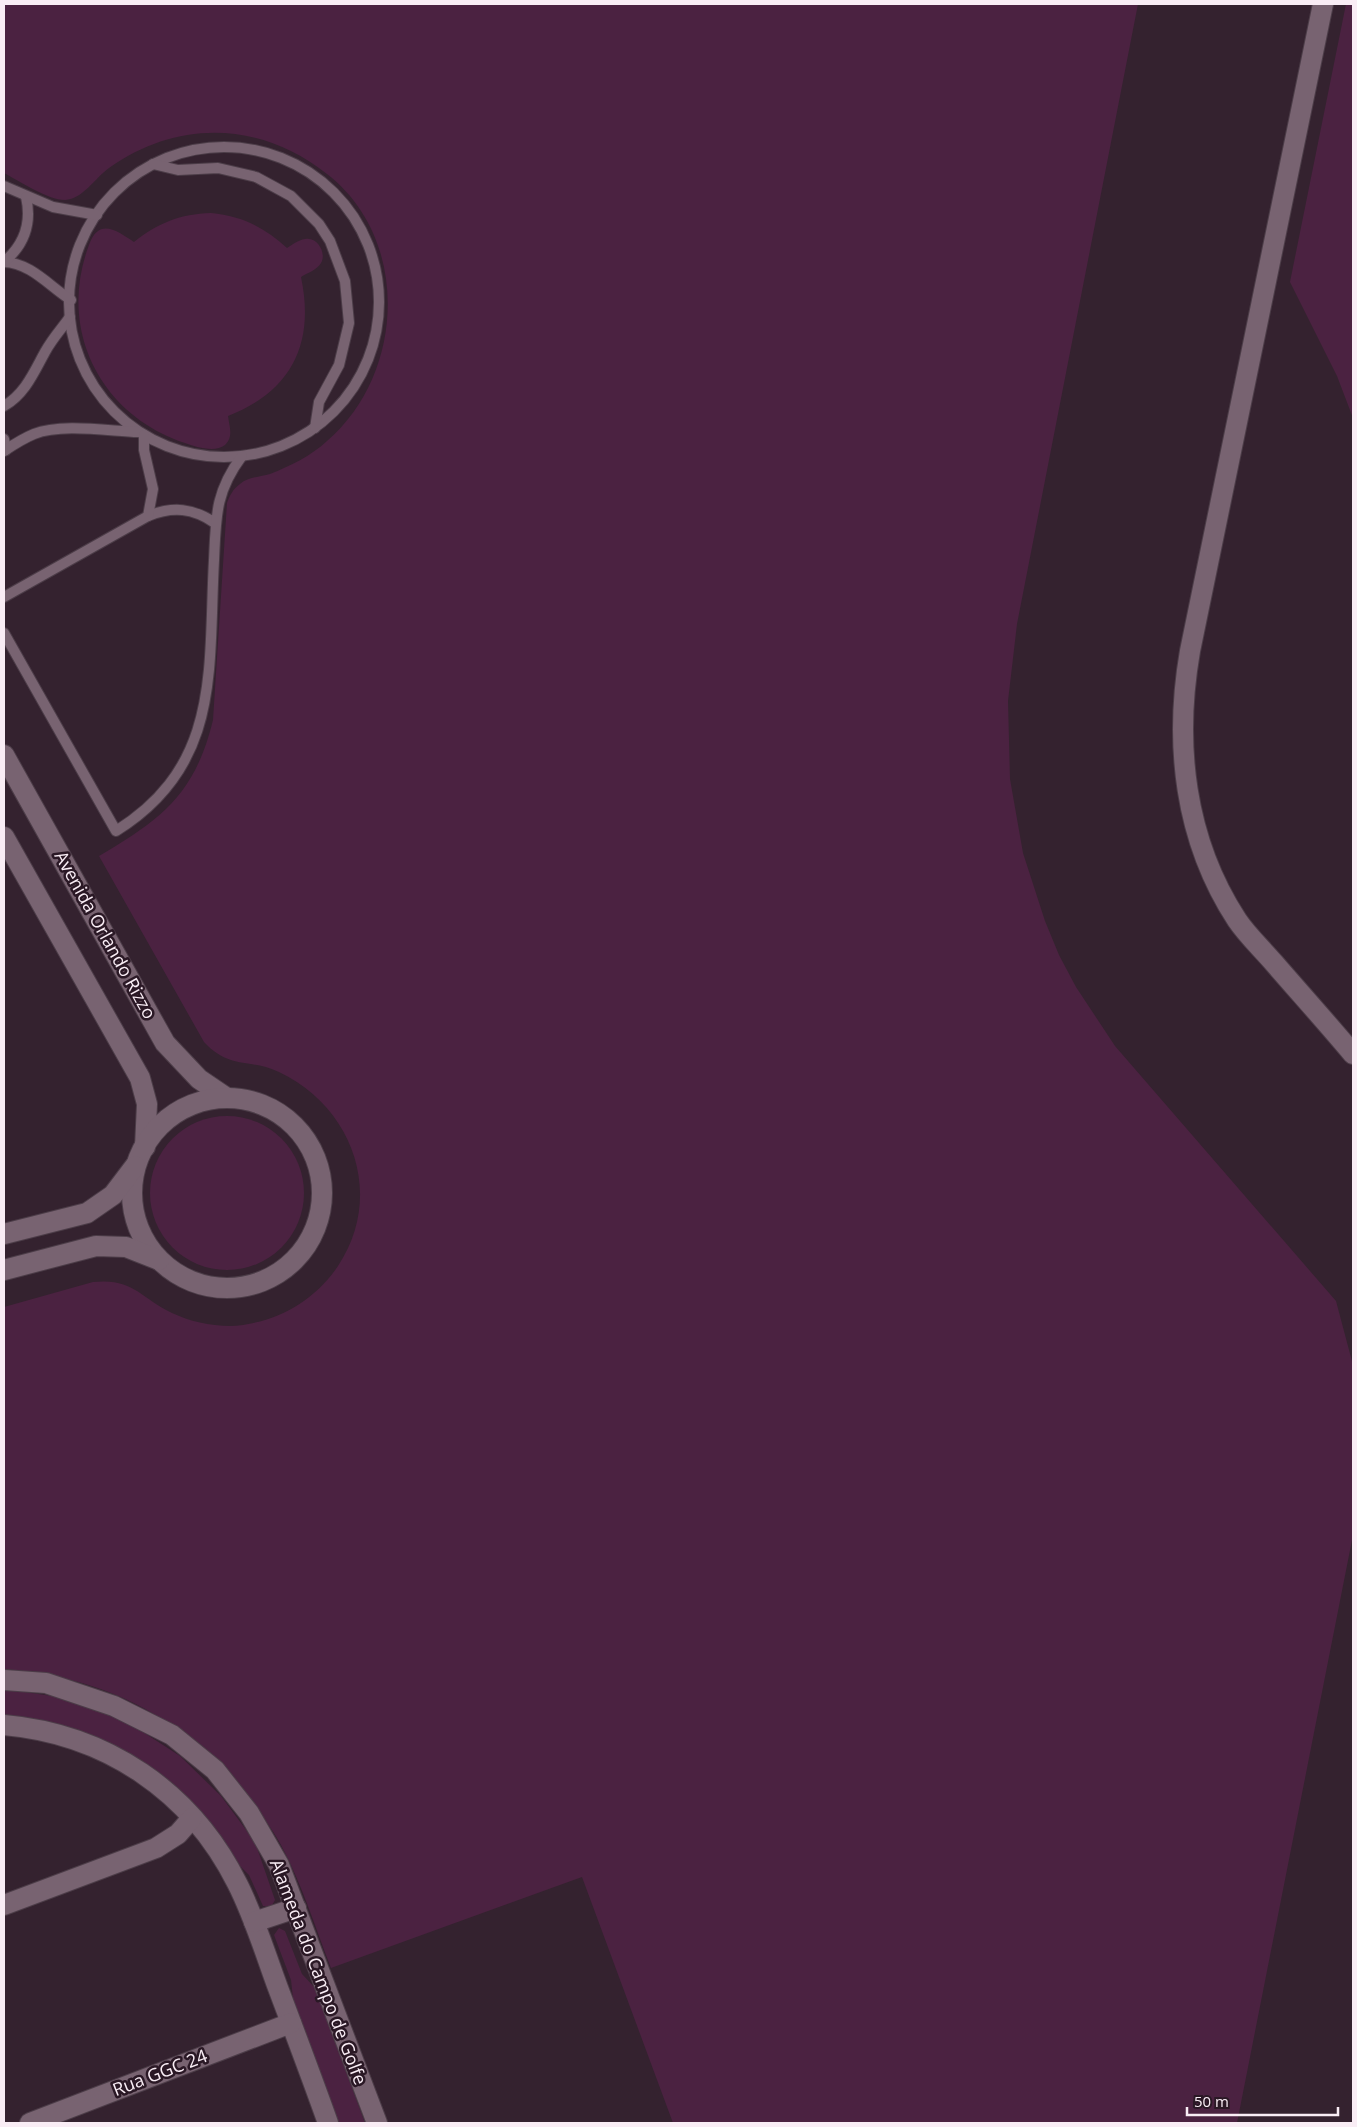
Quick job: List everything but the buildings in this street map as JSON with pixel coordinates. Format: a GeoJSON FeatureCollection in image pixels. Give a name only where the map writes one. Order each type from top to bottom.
{"type":"FeatureCollection","features":[{"type":"Feature","properties":{"kind":"street"},"geometry":{"type":"LineString","coordinates":[[1323,4],[1190,651],[1183,700],[1182,749],[1191,811],[1209,868],[1222,895],[1238,921],[1353,1054]]}},
{"type":"Feature","properties":{"kind":"street","name":"Avenida Orlando Rizzo"},"geometry":{"type":"LineString","coordinates":[[4,755],[165,1043],[199,1079],[227,1098]]}},
{"type":"Feature","properties":{"kind":"street"},"geometry":{"type":"LineString","coordinates":[[4,837],[140,1078],[147,1104],[141,1154],[132,1197],[135,1214],[148,1246],[159,1260]]}},
{"type":"Feature","properties":{"kind":"street"},"geometry":{"type":"LineString","coordinates":[[4,1234],[87,1212],[113,1194],[154,1132],[180,1111],[195,1103],[227,1098],[260,1103],[275,1110],[300,1132],[311,1147],[323,1182],[319,1219],[312,1236],[290,1266],[258,1284],[240,1288],[203,1286],[187,1280],[159,1260],[126,1247],[96,1246],[4,1270]]}},
{"type":"Feature","properties":{"kind":"street","name":"Alameda do Campo de Golfe"},"geometry":{"type":"LineString","coordinates":[[4,1680],[46,1683],[114,1706],[179,1741],[215,1770],[249,1813],[279,1866],[377,2123]]}},
{"type":"Feature","properties":{"kind":"street"},"geometry":{"type":"LineString","coordinates":[[4,1725],[33,1727],[101,1749],[140,1770],[176,1800],[206,1834],[237,1882],[254,1922],[328,2123]]}},
{"type":"Feature","properties":{"kind":"street"},"geometry":{"type":"LineString","coordinates":[[4,1905],[156,1848],[178,1834],[192,1818]]}},
{"type":"Feature","properties":{"kind":"street"},"geometry":{"type":"LineString","coordinates":[[254,1922],[296,1908]]}},
{"type":"Feature","properties":{"kind":"street","name":"Rua GGC 24"},"geometry":{"type":"LineString","coordinates":[[30,2123],[291,2023]]}},
{"type":"Feature","properties":{"kind":"lane"},"geometry":{"type":"LineString","coordinates":[[4,439],[5,451],[34,434],[50,430],[82,428],[141,433],[186,452],[208,457],[242,456],[275,449],[314,428],[332,413],[351,390],[369,356],[375,335],[378,291],[376,269],[360,228],[334,192],[299,166],[279,156],[258,150],[214,147],[172,156],[153,164],[118,190],[97,215],[82,243],[75,263],[70,317],[77,348],[96,388],[110,406],[141,433],[153,489],[148,516]]}},
{"type":"Feature","properties":{"kind":"lane"},"geometry":{"type":"LineString","coordinates":[[153,164],[178,170],[218,168],[256,177],[274,186],[296,201],[319,224],[330,241],[345,280],[349,323],[346,344],[331,384],[319,402],[314,428]]}},
{"type":"Feature","properties":{"kind":"lane"},"geometry":{"type":"LineString","coordinates":[[4,186],[53,207],[97,215]]}},
{"type":"Feature","properties":{"kind":"lane"},"geometry":{"type":"LineString","coordinates":[[4,262],[19,246],[24,236],[28,216],[26,197]]}},
{"type":"Feature","properties":{"kind":"lane"},"geometry":{"type":"LineString","coordinates":[[4,262],[23,265],[71,300]]}},
{"type":"Feature","properties":{"kind":"lane"},"geometry":{"type":"LineString","coordinates":[[4,406],[10,403],[31,379],[46,350],[70,317]]}},
{"type":"Feature","properties":{"kind":"lane"},"geometry":{"type":"LineString","coordinates":[[4,633],[116,831],[152,806],[167,790],[181,770],[200,727],[207,680],[216,522],[220,495],[242,456]]}},
{"type":"Feature","properties":{"kind":"lane"},"geometry":{"type":"LineString","coordinates":[[4,597],[148,516],[178,509],[198,513],[216,522]]}},
{"type":"Feature","properties":{"kind":"shaded area"},"geometry":{"type":"Polygon","coordinates":[[[4,4],[1138,4],[1017,624],[1008,701],[1010,779],[1023,853],[1045,921],[1059,955],[1076,987],[1115,1046],[1336,1301],[1353,1365],[1353,1535],[1237,2123],[673,2123],[582,1877],[331,1968],[308,1906],[281,1845],[259,1812],[224,1773],[174,1728],[156,1715],[115,1694],[71,1680],[26,1671],[4,1669],[4,1307],[93,1282],[107,1282],[118,1283],[136,1290],[172,1313],[193,1321],[230,1326],[262,1321],[292,1309],[317,1290],[338,1266],[352,1239],[359,1211],[359,1183],[354,1156],[343,1130],[326,1107],[305,1087],[268,1068],[222,1057],[204,1042],[99,856],[141,830],[173,802],[186,786],[206,746],[213,720],[227,503],[231,495],[235,488],[243,482],[278,471],[314,451],[327,441],[353,413],[372,380],[383,344],[388,307],[384,269],[373,234],[354,201],[327,174],[301,157],[274,144],[247,136],[219,133],[191,134],[163,141],[135,152],[109,168],[78,196],[65,200],[42,194],[4,173],[4,4]]]}},
{"type":"Feature","properties":{"kind":"shaded area"},"geometry":{"type":"Polygon","coordinates":[[[1346,4],[1353,4],[1353,418],[1337,376],[1290,282],[1346,4]]]}},
{"type":"Feature","properties":{"kind":"shaded area"},"geometry":{"type":"Polygon","coordinates":[[[211,213],[243,220],[261,228],[287,248],[302,240],[313,240],[320,246],[323,255],[319,265],[301,277],[305,301],[304,323],[301,343],[294,362],[283,378],[268,393],[250,406],[228,416],[230,431],[228,442],[216,449],[189,445],[155,430],[130,412],[109,390],[93,365],[83,337],[79,307],[80,276],[89,245],[93,236],[98,231],[109,229],[134,242],[170,221],[189,215],[211,213]]]}},
{"type":"Feature","properties":{"kind":"shaded area"},"geometry":{"type":"Polygon","coordinates":[[[227,1116],[256,1122],[270,1129],[281,1139],[291,1150],[298,1164],[304,1193],[298,1222],[291,1236],[281,1247],[270,1257],[256,1264],[227,1270],[198,1264],[184,1257],[173,1247],[163,1236],[156,1222],[150,1193],[156,1164],[163,1150],[173,1139],[184,1129],[198,1122],[227,1116]]]}},
{"type":"Feature","properties":{"kind":"shaded area"},"geometry":{"type":"Polygon","coordinates":[[[4,1689],[52,1696],[107,1713],[132,1725],[180,1756],[221,1796],[255,1842],[275,1900],[271,1907],[263,1906],[249,1875],[236,1862],[210,1822],[171,1784],[4,1717],[4,1689]]]}},
{"type":"Feature","properties":{"kind":"shaded area"},"geometry":{"type":"Polygon","coordinates":[[[279,1928],[285,1931],[302,1974],[315,1988],[365,2123],[337,2123],[294,2007],[291,1980],[274,1935],[279,1928]]]}}]}
